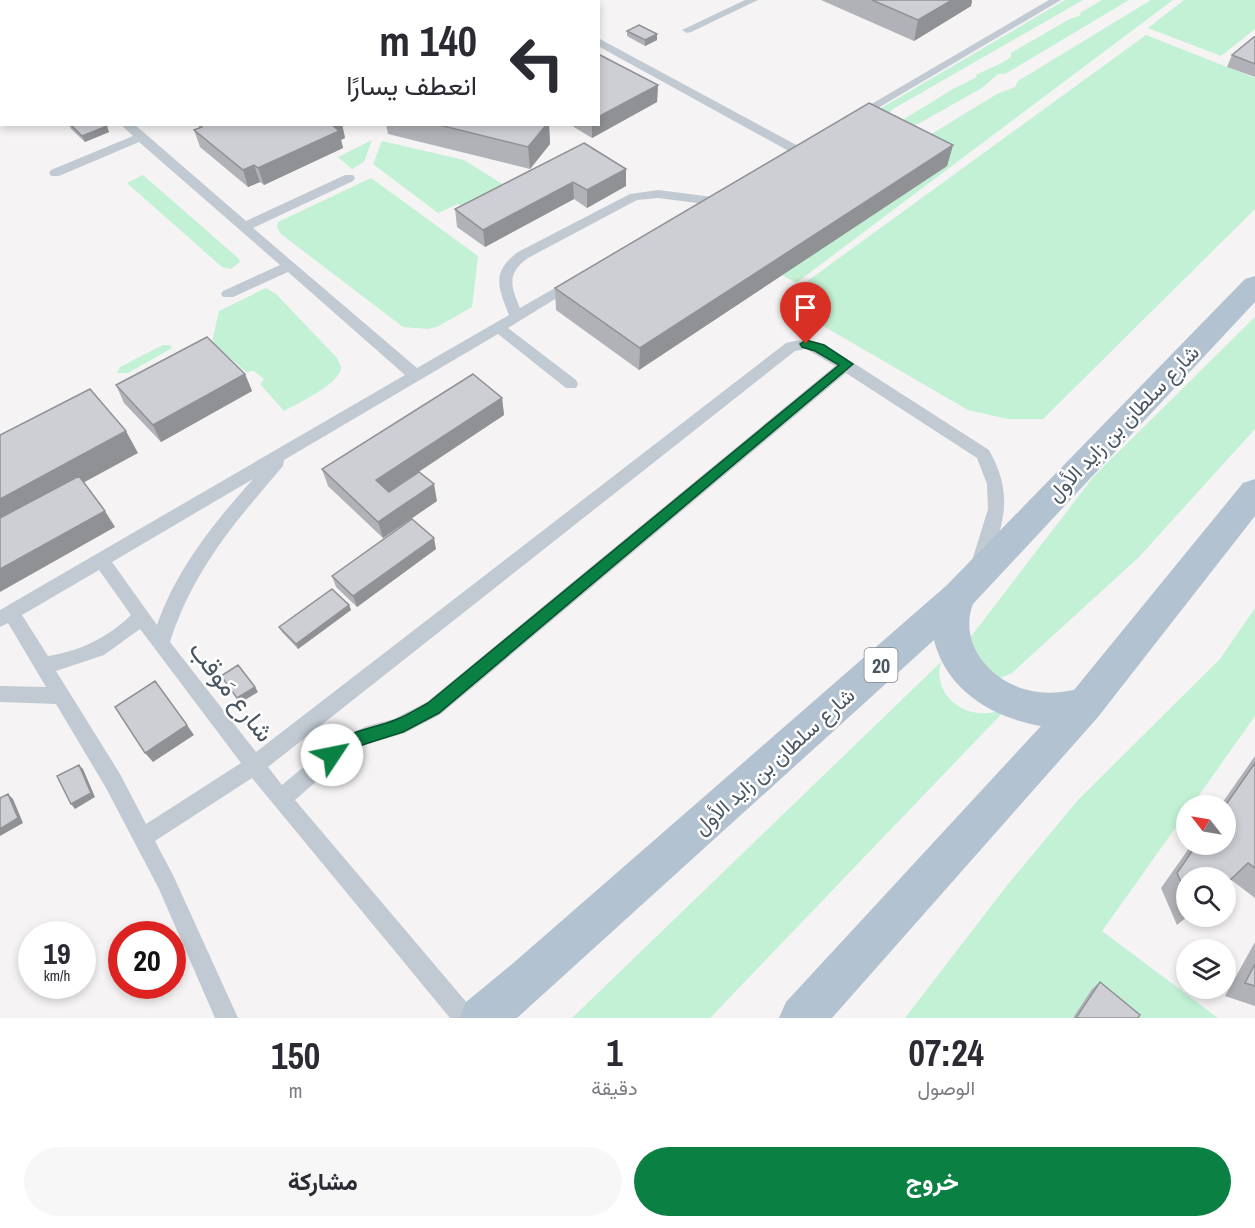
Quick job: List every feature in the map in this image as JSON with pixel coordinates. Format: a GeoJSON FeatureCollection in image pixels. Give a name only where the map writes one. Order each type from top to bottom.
{"type":"FeatureCollection","features":[{"type":"Feature","properties":{"kind":"main road","name":"شارع سلطان بن زايد الأول"},"geometry":{"type":"LineString","coordinates":[[482,1018],[536,973],[967,587],[1255,285]]}},
{"type":"Feature","properties":{"kind":"main road"},"geometry":{"type":"LineString","coordinates":[[808,1014],[1085,705],[1255,492]]}},
{"type":"Feature","properties":{"kind":"main road"},"geometry":{"type":"LineString","coordinates":[[967,587],[952,610],[950,628],[954,646],[964,664],[978,681],[998,695],[1019,705],[1043,710],[1065,710],[1085,705]]}},
{"type":"Feature","properties":{"kind":"lane"},"geometry":{"type":"LineString","coordinates":[[687,30],[753,0]]}},
{"type":"Feature","properties":{"kind":"lane"},"geometry":{"type":"LineString","coordinates":[[846,123],[1056,0]]}},
{"type":"Feature","properties":{"kind":"lane"},"geometry":{"type":"LineString","coordinates":[[600,42],[803,148],[779,162]]}},
{"type":"Feature","properties":{"kind":"lane"},"geometry":{"type":"LineString","coordinates":[[55,173],[133,129],[416,375]]}},
{"type":"Feature","properties":{"kind":"lane"},"geometry":{"type":"LineString","coordinates":[[244,227],[349,178]]}},
{"type":"Feature","properties":{"kind":"lane"},"geometry":{"type":"LineString","coordinates":[[516,316],[505,283],[505,276],[507,268],[523,255],[634,197],[658,194],[717,198],[692,213]]}},
{"type":"Feature","properties":{"kind":"lane"},"geometry":{"type":"LineString","coordinates":[[228,294],[288,266]]}},
{"type":"Feature","properties":{"kind":"lane"},"geometry":{"type":"LineString","coordinates":[[227,1018],[166,882],[113,781],[44,665],[6,615],[588,274]]}},
{"type":"Feature","properties":{"kind":"lane"},"geometry":{"type":"LineString","coordinates":[[498,327],[571,384]]}},
{"type":"Feature","properties":{"kind":"lane"},"geometry":{"type":"LineString","coordinates":[[142,838],[255,765],[786,350],[798,345],[813,346],[847,364],[983,454],[992,470],[999,504],[996,521],[967,587]]}},
{"type":"Feature","properties":{"kind":"lane"},"geometry":{"type":"LineString","coordinates":[[281,799],[343,746],[367,735],[398,727],[434,708],[847,364]]}},
{"type":"Feature","properties":{"kind":"lane"},"geometry":{"type":"LineString","coordinates":[[160,643],[178,592],[194,564],[286,451]]}},
{"type":"Feature","properties":{"kind":"lane","name":"شارع مَوقب"},"geometry":{"type":"LineString","coordinates":[[102,559],[160,643],[281,799],[465,1018]]}},
{"type":"Feature","properties":{"kind":"lane"},"geometry":{"type":"LineString","coordinates":[[44,665],[88,655],[109,645],[142,616]]}},
{"type":"Feature","properties":{"kind":"lane"},"geometry":{"type":"LineString","coordinates":[[0,694],[62,696]]}},
{"type":"Feature","properties":{"kind":"green space"},"geometry":{"type":"Polygon","coordinates":[[[1065,0],[1083,0],[893,109],[885,117],[915,137],[933,133],[997,94],[1015,87],[1018,81],[1151,0],[1173,0],[796,283],[689,221],[1065,0]]]}},
{"type":"Feature","properties":{"kind":"green space"},"geometry":{"type":"Polygon","coordinates":[[[1102,0],[1129,0],[1005,74],[998,74],[982,88],[918,124],[913,125],[901,121],[977,77],[976,75],[1007,60],[1011,57],[1011,53],[1068,20],[1081,15],[1080,13],[1102,0]]]}},
{"type":"Feature","properties":{"kind":"green space"},"geometry":{"type":"Polygon","coordinates":[[[1184,0],[1255,0],[1255,29],[1221,56],[1148,28],[1184,0]]]}},
{"type":"Feature","properties":{"kind":"green space"},"geometry":{"type":"Polygon","coordinates":[[[1146,35],[1255,78],[1255,209],[1043,419],[1008,419],[968,410],[780,301],[1146,35]]]}},
{"type":"Feature","properties":{"kind":"green space"},"geometry":{"type":"Polygon","coordinates":[[[372,140],[364,162],[352,169],[338,157],[372,140]]]}},
{"type":"Feature","properties":{"kind":"green space"},"geometry":{"type":"Polygon","coordinates":[[[382,141],[464,160],[515,192],[472,215],[458,204],[438,213],[373,164],[382,141]]]}},
{"type":"Feature","properties":{"kind":"green space"},"geometry":{"type":"Polygon","coordinates":[[[143,175],[240,262],[231,269],[222,267],[127,183],[143,175]]]}},
{"type":"Feature","properties":{"kind":"green space"},"geometry":{"type":"Polygon","coordinates":[[[371,178],[478,256],[472,307],[437,327],[428,329],[403,327],[281,234],[277,228],[278,222],[371,178]]]}},
{"type":"Feature","properties":{"kind":"green space"},"geometry":{"type":"Polygon","coordinates":[[[266,288],[276,294],[337,358],[341,367],[334,380],[327,386],[284,411],[260,384],[264,379],[254,371],[246,372],[212,342],[219,311],[266,288]]]}},
{"type":"Feature","properties":{"kind":"green space"},"geometry":{"type":"Polygon","coordinates":[[[1255,317],[1255,429],[1139,557],[1012,673],[998,679],[966,643],[1094,476],[1255,317]]]}},
{"type":"Feature","properties":{"kind":"green space"},"geometry":{"type":"Polygon","coordinates":[[[163,345],[170,345],[172,348],[128,373],[117,373],[120,367],[163,345]]]}},
{"type":"Feature","properties":{"kind":"green space"},"geometry":{"type":"Polygon","coordinates":[[[1255,608],[1255,716],[1199,795],[1176,795],[1176,827],[1102,931],[1176,986],[1176,999],[1193,999],[1218,1018],[905,1018],[1005,888],[1078,800],[1220,659],[1255,608]]]}},
{"type":"Feature","properties":{"kind":"green space"},"geometry":{"type":"Polygon","coordinates":[[[941,662],[940,676],[943,689],[960,707],[972,712],[985,713],[999,711],[1011,704],[710,1018],[572,1018],[941,662]]]}},
{"type":"Feature","properties":{"kind":"building"},"geometry":{"type":"Polygon","coordinates":[[[872,0],[952,0],[918,20],[872,0]]]}},
{"type":"Feature","properties":{"kind":"building"},"geometry":{"type":"Polygon","coordinates":[[[639,25],[657,34],[645,40],[627,31],[639,25]]]}},
{"type":"Feature","properties":{"kind":"building"},"geometry":{"type":"Polygon","coordinates":[[[1254,37],[1255,64],[1232,55],[1254,37]]]}},
{"type":"Feature","properties":{"kind":"building"},"geometry":{"type":"Polygon","coordinates":[[[600,55],[658,85],[600,116],[600,55]]]}},
{"type":"Feature","properties":{"kind":"building"},"geometry":{"type":"Polygon","coordinates":[[[869,103],[953,145],[640,348],[555,288],[869,103]]]}},
{"type":"Feature","properties":{"kind":"building"},"geometry":{"type":"Polygon","coordinates":[[[72,126],[107,126],[82,136],[72,126]]]}},
{"type":"Feature","properties":{"kind":"building"},"geometry":{"type":"Polygon","coordinates":[[[333,126],[339,131],[258,168],[254,165],[243,170],[194,130],[202,127],[333,126]]]}},
{"type":"Feature","properties":{"kind":"building"},"geometry":{"type":"Polygon","coordinates":[[[443,126],[545,126],[528,147],[443,126]]]}},
{"type":"Feature","properties":{"kind":"building"},"geometry":{"type":"Polygon","coordinates":[[[584,143],[626,169],[587,190],[573,182],[483,230],[455,209],[584,143]]]}},
{"type":"Feature","properties":{"kind":"building"},"geometry":{"type":"Polygon","coordinates":[[[207,337],[245,374],[153,425],[116,385],[207,337]]]}},
{"type":"Feature","properties":{"kind":"building"},"geometry":{"type":"Polygon","coordinates":[[[473,374],[502,398],[376,480],[389,492],[419,472],[434,484],[378,522],[322,469],[473,374]]]}},
{"type":"Feature","properties":{"kind":"building"},"geometry":{"type":"Polygon","coordinates":[[[90,389],[126,431],[0,499],[0,435],[90,389]]]}},
{"type":"Feature","properties":{"kind":"building"},"geometry":{"type":"Polygon","coordinates":[[[79,476],[105,511],[0,569],[0,518],[79,476]]]}},
{"type":"Feature","properties":{"kind":"building"},"geometry":{"type":"Polygon","coordinates":[[[412,519],[434,538],[353,596],[332,576],[412,519]]]}},
{"type":"Feature","properties":{"kind":"building"},"geometry":{"type":"Polygon","coordinates":[[[332,589],[349,605],[296,644],[279,627],[332,589]]]}},
{"type":"Feature","properties":{"kind":"building"},"geometry":{"type":"Polygon","coordinates":[[[238,665],[255,687],[237,698],[221,676],[238,665]]]}},
{"type":"Feature","properties":{"kind":"building"},"geometry":{"type":"Polygon","coordinates":[[[155,681],[187,725],[145,753],[115,707],[155,681]]]}},
{"type":"Feature","properties":{"kind":"building"},"geometry":{"type":"Polygon","coordinates":[[[1255,763],[1255,868],[1248,863],[1236,874],[1236,867],[1181,867],[1189,855],[1236,855],[1236,795],[1233,795],[1255,763]]]}},
{"type":"Feature","properties":{"kind":"building"},"geometry":{"type":"Polygon","coordinates":[[[79,765],[91,793],[71,804],[57,776],[79,765]]]}},
{"type":"Feature","properties":{"kind":"building"},"geometry":{"type":"Polygon","coordinates":[[[8,794],[18,818],[0,829],[0,798],[8,794]]]}},
{"type":"Feature","properties":{"kind":"building"},"geometry":{"type":"Polygon","coordinates":[[[1255,964],[1255,986],[1245,983],[1255,964]]]}},
{"type":"Feature","properties":{"kind":"building"},"geometry":{"type":"Polygon","coordinates":[[[1100,982],[1140,1015],[1138,1018],[1076,1018],[1100,982]]]}},
{"type":"Feature","properties":{"kind":"route"},"geometry":{"type":"LineString","coordinates":[[332,755],[355,740],[398,727],[434,708],[847,364],[819,348],[806,344]]}}]}
